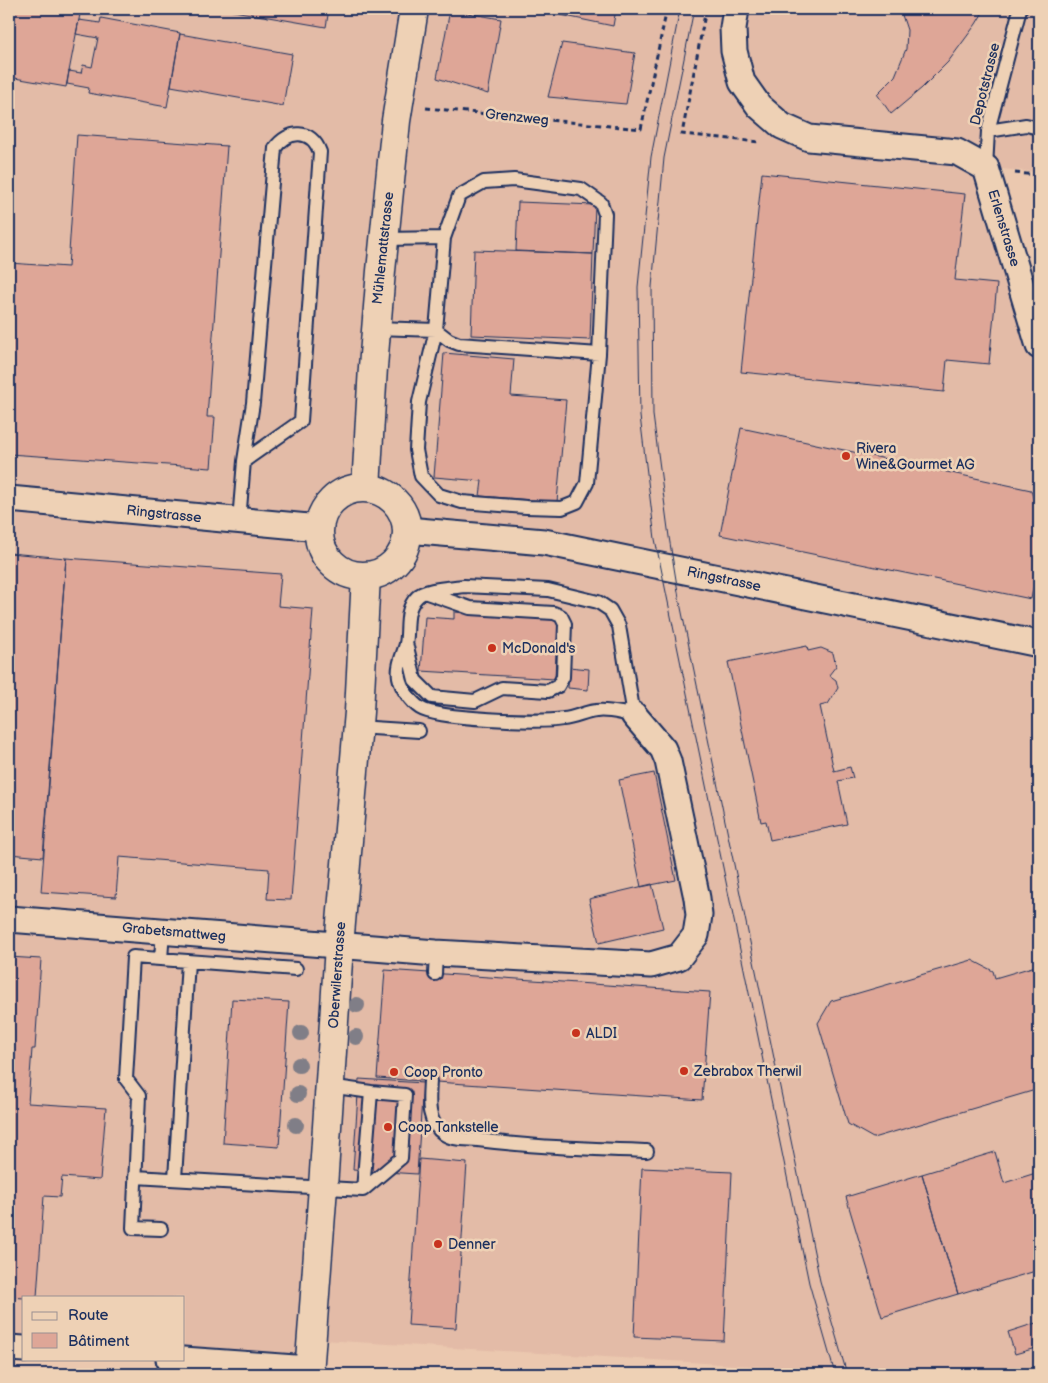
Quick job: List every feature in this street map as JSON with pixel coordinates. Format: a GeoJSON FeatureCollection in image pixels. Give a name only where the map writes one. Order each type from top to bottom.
{"type":"FeatureCollection","features":[{"type":"Feature","properties":{"kind":"main road","name":"Mühlemattstrasse"},"geometry":{"type":"LineString","coordinates":[[366,488],[376,328],[384,239],[396,122],[414,9]]}},
{"type":"Feature","properties":{"kind":"main road"},"geometry":{"type":"LineString","coordinates":[[355,488],[366,488],[379,491],[399,506],[407,530],[406,542],[402,552],[395,561],[387,569],[366,576],[351,574],[337,568],[327,557],[320,544],[319,528],[321,517],[326,507],[334,498],[355,488]]}},
{"type":"Feature","properties":{"kind":"main road","name":"Oberwilerstrasse"},"geometry":{"type":"LineString","coordinates":[[309,1372],[339,946],[357,727],[366,576]]}},
{"type":"Feature","properties":{"kind":"street"},"geometry":{"type":"LineString","coordinates":[[736,9],[732,28],[734,51],[742,82],[759,106],[782,126],[809,138],[957,152],[986,168]]}},
{"type":"Feature","properties":{"kind":"street","name":"Erlenstrasse"},"geometry":{"type":"LineString","coordinates":[[986,168],[1039,346]]}},
{"type":"Feature","properties":{"kind":"street","name":"Ringstrasse"},"geometry":{"type":"LineString","coordinates":[[9,499],[319,528]]}},
{"type":"Feature","properties":{"kind":"street","name":"Ringstrasse"},"geometry":{"type":"LineString","coordinates":[[407,530],[544,542],[1039,644]]}},
{"type":"Feature","properties":{"kind":"street","name":"Grabetsmattweg"},"geometry":{"type":"LineString","coordinates":[[9,918],[339,946],[436,964],[651,965],[679,957],[696,934],[699,915],[697,898],[668,761],[663,749],[634,715]]}},
{"type":"Feature","properties":{"kind":"street"},"geometry":{"type":"LineString","coordinates":[[9,1348],[22,1349]]}},
{"type":"Feature","properties":{"kind":"street"},"geometry":{"type":"LineString","coordinates":[[180,1360],[309,1372]]}},
{"type":"Feature","properties":{"kind":"lane","name":"Depotstrasse"},"geometry":{"type":"LineString","coordinates":[[986,168],[988,131],[1020,9]]}},
{"type":"Feature","properties":{"kind":"lane"},"geometry":{"type":"LineString","coordinates":[[988,131],[1026,125],[1039,128]]}},
{"type":"Feature","properties":{"kind":"lane"},"geometry":{"type":"LineString","coordinates":[[239,521],[244,461],[253,403],[274,148],[287,136],[306,135],[313,140],[320,152],[301,421],[244,461]]}},
{"type":"Feature","properties":{"kind":"lane"},"geometry":{"type":"LineString","coordinates":[[514,180],[581,189],[601,203],[605,214],[599,354],[587,483],[577,502],[562,508],[462,502],[439,495],[421,476],[416,450],[419,402],[436,330],[444,238],[459,196],[484,182],[514,180]]}},
{"type":"Feature","properties":{"kind":"lane"},"geometry":{"type":"LineString","coordinates":[[384,239],[444,238]]}},
{"type":"Feature","properties":{"kind":"lane"},"geometry":{"type":"LineString","coordinates":[[376,328],[436,330],[459,344],[599,354]]}},
{"type":"Feature","properties":{"kind":"lane"},"geometry":{"type":"LineString","coordinates":[[464,586],[548,590],[598,602],[610,610],[619,626],[634,715],[598,710],[564,719],[540,721],[446,715],[421,708],[404,692],[399,678],[400,662],[406,643],[407,621],[410,609],[416,598],[424,592],[464,586]]}},
{"type":"Feature","properties":{"kind":"lane"},"geometry":{"type":"LineString","coordinates":[[406,643],[415,680],[432,697],[475,701],[502,688],[548,691],[558,686],[563,677],[566,624],[561,616],[554,613],[470,608],[424,592]]}},
{"type":"Feature","properties":{"kind":"lane"},"geometry":{"type":"LineString","coordinates":[[357,727],[419,731]]}},
{"type":"Feature","properties":{"kind":"lane"},"geometry":{"type":"LineString","coordinates":[[161,959],[163,931]]}},
{"type":"Feature","properties":{"kind":"lane"},"geometry":{"type":"LineString","coordinates":[[161,1230],[133,1228],[139,1096],[126,1079],[133,957],[296,969]]}},
{"type":"Feature","properties":{"kind":"lane"},"geometry":{"type":"LineString","coordinates":[[175,1179],[188,961]]}},
{"type":"Feature","properties":{"kind":"lane"},"geometry":{"type":"LineString","coordinates":[[430,1081],[429,1111],[434,1123],[444,1134],[454,1138],[647,1151]]}},
{"type":"Feature","properties":{"kind":"lane"},"geometry":{"type":"LineString","coordinates":[[135,1177],[363,1190],[401,1158],[405,1096],[329,1086]]}},
{"type":"Feature","properties":{"kind":"lane"},"geometry":{"type":"LineString","coordinates":[[363,1190],[371,1092]]}},
{"type":"Feature","properties":{"kind":"path","name":"Grenzweg"},"geometry":{"type":"LineString","coordinates":[[396,122],[428,108],[641,129],[667,9]]}},
{"type":"Feature","properties":{"kind":"path"},"geometry":{"type":"LineString","coordinates":[[706,9],[682,134],[764,142]]}},
{"type":"Feature","properties":{"kind":"shaded area"},"geometry":{"type":"Polygon","coordinates":[[[9,9],[1039,9],[1039,172],[975,167],[1039,385],[1039,1374],[820,1374],[818,1370],[323,1340],[309,1369],[185,1358],[185,1296],[22,1296],[22,1343],[9,1341],[9,9]]]}},
{"type":"Feature","properties":{"kind":"building"},"geometry":{"type":"Polygon","coordinates":[[[9,9],[81,9],[66,87],[9,77],[9,9]]]}},
{"type":"Feature","properties":{"kind":"building"},"geometry":{"type":"Polygon","coordinates":[[[222,9],[329,9],[326,27],[222,9]]]}},
{"type":"Feature","properties":{"kind":"building"},"geometry":{"type":"Polygon","coordinates":[[[532,9],[616,9],[613,26],[532,9]]]}},
{"type":"Feature","properties":{"kind":"building"},"geometry":{"type":"Polygon","coordinates":[[[900,9],[985,9],[948,62],[922,88],[891,114],[877,94],[895,76],[906,49],[907,30],[900,9]]]}},
{"type":"Feature","properties":{"kind":"building"},"geometry":{"type":"Polygon","coordinates":[[[450,10],[501,19],[488,94],[437,78],[450,10]]]}},
{"type":"Feature","properties":{"kind":"building"},"geometry":{"type":"Polygon","coordinates":[[[101,18],[180,33],[167,107],[88,93],[89,88],[67,84],[69,71],[81,73],[83,65],[92,67],[98,38],[76,34],[79,20],[100,23],[101,18]]]}},
{"type":"Feature","properties":{"kind":"building"},"geometry":{"type":"Polygon","coordinates":[[[180,34],[292,54],[283,106],[171,86],[180,34]]]}},
{"type":"Feature","properties":{"kind":"building"},"geometry":{"type":"Polygon","coordinates":[[[562,43],[635,53],[626,104],[548,97],[562,43]]]}},
{"type":"Feature","properties":{"kind":"building"},"geometry":{"type":"Polygon","coordinates":[[[77,135],[227,146],[207,417],[215,417],[211,468],[9,454],[9,263],[68,267],[77,135]]]}},
{"type":"Feature","properties":{"kind":"building"},"geometry":{"type":"Polygon","coordinates":[[[762,173],[965,194],[955,280],[997,284],[989,364],[947,360],[944,392],[741,372],[762,173]]]}},
{"type":"Feature","properties":{"kind":"building"},"geometry":{"type":"Polygon","coordinates":[[[518,202],[595,205],[593,254],[516,251],[518,202]]]}},
{"type":"Feature","properties":{"kind":"building"},"geometry":{"type":"Polygon","coordinates":[[[474,250],[593,254],[590,340],[471,335],[474,250]]]}},
{"type":"Feature","properties":{"kind":"building"},"geometry":{"type":"Polygon","coordinates":[[[444,353],[514,359],[511,396],[566,400],[557,502],[480,496],[482,481],[434,477],[444,353]]]}},
{"type":"Feature","properties":{"kind":"building"},"geometry":{"type":"Polygon","coordinates":[[[741,428],[1031,490],[1039,520],[1039,560],[1031,599],[720,535],[741,428]]]}},
{"type":"Feature","properties":{"kind":"building"},"geometry":{"type":"Polygon","coordinates":[[[9,553],[66,558],[43,857],[9,854],[9,553]]]}},
{"type":"Feature","properties":{"kind":"building"},"geometry":{"type":"Polygon","coordinates":[[[66,558],[281,574],[278,606],[313,609],[291,900],[267,899],[269,869],[119,857],[116,897],[41,892],[66,558]]]}},
{"type":"Feature","properties":{"kind":"building","name":"McDonald's"},"geometry":{"type":"Polygon","coordinates":[[[454,612],[559,619],[557,642],[562,642],[562,654],[556,654],[555,679],[421,671],[425,617],[454,619],[454,612]]]}},
{"type":"Feature","properties":{"kind":"building"},"geometry":{"type":"Polygon","coordinates":[[[807,646],[808,651],[821,648],[833,653],[836,666],[829,675],[836,680],[838,688],[828,704],[820,706],[834,771],[850,767],[853,778],[838,781],[847,824],[770,840],[766,821],[761,822],[728,662],[807,646]]]}},
{"type":"Feature","properties":{"kind":"building"},"geometry":{"type":"Polygon","coordinates":[[[569,667],[589,669],[588,690],[568,688],[569,667]]]}},
{"type":"Feature","properties":{"kind":"building"},"geometry":{"type":"Polygon","coordinates":[[[654,773],[676,880],[641,887],[619,780],[654,773]]]}},
{"type":"Feature","properties":{"kind":"building"},"geometry":{"type":"Polygon","coordinates":[[[652,884],[663,928],[599,943],[589,899],[652,884]]]}},
{"type":"Feature","properties":{"kind":"building"},"geometry":{"type":"Polygon","coordinates":[[[9,957],[41,959],[35,1049],[32,1049],[28,1103],[106,1108],[100,1180],[62,1177],[60,1197],[44,1196],[37,1296],[9,1297],[9,957]]]}},
{"type":"Feature","properties":{"kind":"building"},"geometry":{"type":"Polygon","coordinates":[[[972,960],[993,971],[995,978],[1039,965],[1039,1089],[873,1138],[848,1124],[818,1023],[831,1001],[972,960]]]}},
{"type":"Feature","properties":{"kind":"building"},"geometry":{"type":"Polygon","coordinates":[[[385,970],[710,992],[702,1100],[377,1078],[385,970]]]}},
{"type":"Feature","properties":{"kind":"building"},"geometry":{"type":"Polygon","coordinates":[[[232,999],[289,1002],[279,1147],[223,1143],[232,999]]]}},
{"type":"Feature","properties":{"kind":"building","name":"Coop Tankstelle"},"geometry":{"type":"Polygon","coordinates":[[[359,1079],[423,1083],[417,1174],[353,1170],[359,1079]]]}},
{"type":"Feature","properties":{"kind":"building"},"geometry":{"type":"Polygon","coordinates":[[[995,1152],[1004,1183],[1039,1172],[1039,1270],[958,1294],[922,1174],[995,1152]]]}},
{"type":"Feature","properties":{"kind":"building","name":"Denner"},"geometry":{"type":"Polygon","coordinates":[[[419,1159],[467,1163],[456,1328],[408,1325],[419,1159]]]}},
{"type":"Feature","properties":{"kind":"building"},"geometry":{"type":"Polygon","coordinates":[[[642,1168],[732,1172],[724,1341],[634,1337],[642,1168]]]}},
{"type":"Feature","properties":{"kind":"building"},"geometry":{"type":"Polygon","coordinates":[[[922,1174],[958,1294],[882,1317],[846,1197],[922,1174]]]}},
{"type":"Feature","properties":{"kind":"building"},"geometry":{"type":"Polygon","coordinates":[[[1039,1322],[1039,1347],[1015,1354],[1008,1332],[1039,1322]]]}},
{"type":"Feature","properties":{"kind":"tram line"},"geometry":{"type":"LineString","coordinates":[[680,9],[651,157],[638,287],[640,416],[655,539],[809,1283],[835,1374]]}},
{"type":"Feature","properties":{"kind":"tram line"},"geometry":{"type":"LineString","coordinates":[[694,9],[664,158],[652,287],[653,415],[679,598],[820,1281],[847,1374]]}},
{"type":"Feature","properties":{"kind":"place","name":"Rivera Wine&Gourmet AG"},"geometry":{"type":"Point","coordinates":[846,456]}},
{"type":"Feature","properties":{"kind":"place","name":"McDonald's"},"geometry":{"type":"Point","coordinates":[492,648]}},
{"type":"Feature","properties":{"kind":"place","name":"ALDI"},"geometry":{"type":"Point","coordinates":[576,1033]}},
{"type":"Feature","properties":{"kind":"place","name":"Zebrabox Therwil"},"geometry":{"type":"Point","coordinates":[684,1071]}},
{"type":"Feature","properties":{"kind":"place","name":"Coop Pronto"},"geometry":{"type":"Point","coordinates":[394,1072]}},
{"type":"Feature","properties":{"kind":"place","name":"Coop Tankstelle"},"geometry":{"type":"Point","coordinates":[388,1127]}},
{"type":"Feature","properties":{"kind":"place","name":"Denner"},"geometry":{"type":"Point","coordinates":[438,1244]}}]}
